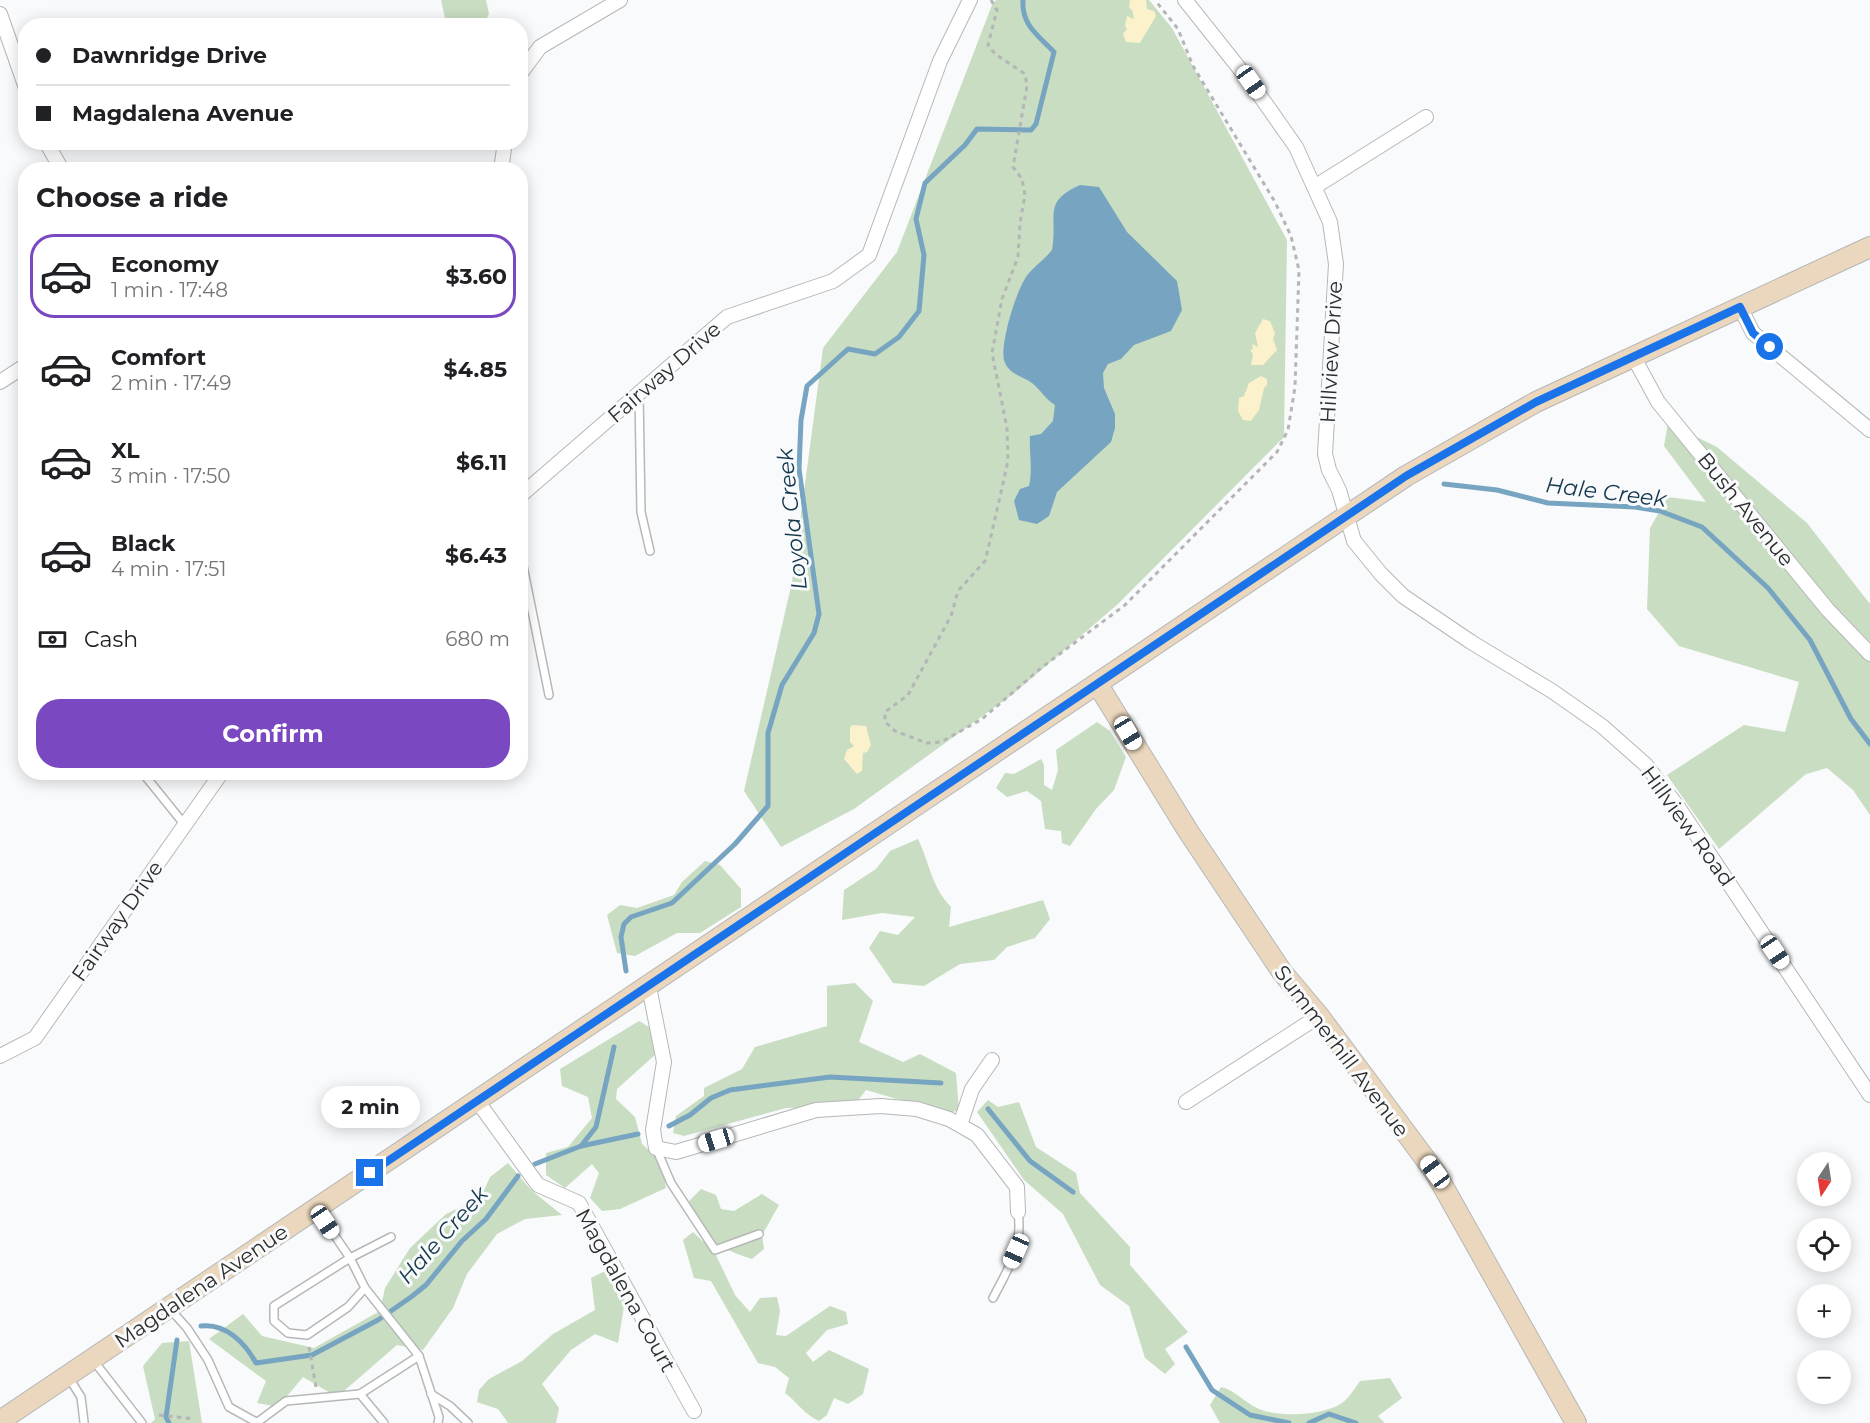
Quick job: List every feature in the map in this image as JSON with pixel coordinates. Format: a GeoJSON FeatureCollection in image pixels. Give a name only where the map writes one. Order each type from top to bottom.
{"type":"FeatureCollection","features":[{"type":"Feature","properties":{"kind":"main road","name":"Magdalena Avenue"},"geometry":{"type":"LineString","coordinates":[[0,1421],[1348,518],[1406,476],[1476,434],[1633,356],[1870,247]]}},
{"type":"Feature","properties":{"kind":"main road","name":"Summerhill Avenue"},"geometry":{"type":"LineString","coordinates":[[1098,685],[1233,901],[1282,972],[1319,1016],[1435,1172],[1576,1423]]}},
{"type":"Feature","properties":{"kind":"street"},"geometry":{"type":"LineString","coordinates":[[528,63],[540,47],[620,0]]}},
{"type":"Feature","properties":{"kind":"street","name":"Fairway Drive"},"geometry":{"type":"LineString","coordinates":[[528,489],[727,317],[833,281],[868,255],[940,61],[970,0]]}},
{"type":"Feature","properties":{"kind":"street","name":"Hillview Drive"},"geometry":{"type":"LineString","coordinates":[[1185,0],[1251,82],[1296,147],[1316,186],[1330,222],[1336,264],[1325,454],[1348,518]]}},
{"type":"Feature","properties":{"kind":"street"},"geometry":{"type":"LineString","coordinates":[[0,14],[18,65]]}},
{"type":"Feature","properties":{"kind":"street"},"geometry":{"type":"LineString","coordinates":[[1316,186],[1426,117]]}},
{"type":"Feature","properties":{"kind":"street"},"geometry":{"type":"LineString","coordinates":[[1740,307],[1753,333],[1870,430]]}},
{"type":"Feature","properties":{"kind":"street","name":"Bush Avenue"},"geometry":{"type":"LineString","coordinates":[[1633,356],[1658,402],[1828,610],[1870,654]]}},
{"type":"Feature","properties":{"kind":"street"},"geometry":{"type":"LineString","coordinates":[[0,382],[18,370]]}},
{"type":"Feature","properties":{"kind":"street","name":"Hillview Road"},"geometry":{"type":"LineString","coordinates":[[1348,518],[1354,541],[1403,596],[1471,642],[1552,691],[1602,726],[1646,765],[1678,807],[1870,1095]]}},
{"type":"Feature","properties":{"kind":"street","name":"Fairway Drive"},"geometry":{"type":"LineString","coordinates":[[0,1056],[35,1038],[216,780]]}},
{"type":"Feature","properties":{"kind":"street"},"geometry":{"type":"LineString","coordinates":[[649,987],[664,1062],[653,1130],[656,1148],[676,1152],[816,1110],[881,1106],[917,1109],[949,1119],[977,1135],[1017,1187],[1018,1212]]}},
{"type":"Feature","properties":{"kind":"street"},"geometry":{"type":"LineString","coordinates":[[1186,1101],[1319,1016]]}},
{"type":"Feature","properties":{"kind":"street"},"geometry":{"type":"LineString","coordinates":[[960,1125],[972,1089],[992,1060]]}},
{"type":"Feature","properties":{"kind":"street","name":"Magdalena Court"},"geometry":{"type":"LineString","coordinates":[[478,1102],[538,1185],[579,1203],[694,1411]]}},
{"type":"Feature","properties":{"kind":"lane"},"geometry":{"type":"LineString","coordinates":[[639,394],[641,512],[651,552]]}},
{"type":"Feature","properties":{"kind":"lane"},"geometry":{"type":"LineString","coordinates":[[528,591],[549,695]]}},
{"type":"Feature","properties":{"kind":"lane"},"geometry":{"type":"LineString","coordinates":[[148,780],[184,824]]}},
{"type":"Feature","properties":{"kind":"lane"},"geometry":{"type":"LineString","coordinates":[[656,1148],[671,1183],[715,1250],[759,1234]]}},
{"type":"Feature","properties":{"kind":"lane"},"geometry":{"type":"LineString","coordinates":[[317,1209],[350,1257],[365,1288],[419,1356],[438,1423]]}},
{"type":"Feature","properties":{"kind":"lane"},"geometry":{"type":"LineString","coordinates":[[993,1298],[1016,1251],[1021,1233],[1018,1212]]}},
{"type":"Feature","properties":{"kind":"lane"},"geometry":{"type":"LineString","coordinates":[[365,1288],[348,1307],[307,1335],[288,1332],[274,1321],[274,1306],[350,1257],[391,1238]]}},
{"type":"Feature","properties":{"kind":"lane"},"geometry":{"type":"LineString","coordinates":[[168,1307],[187,1328],[208,1360],[229,1407],[259,1422],[286,1401],[360,1394],[419,1356]]}},
{"type":"Feature","properties":{"kind":"lane"},"geometry":{"type":"LineString","coordinates":[[92,1358],[142,1423]]}},
{"type":"Feature","properties":{"kind":"lane"},"geometry":{"type":"LineString","coordinates":[[67,1375],[81,1397],[83,1423]]}},
{"type":"Feature","properties":{"kind":"lane"},"geometry":{"type":"LineString","coordinates":[[360,1394],[384,1423]]}},
{"type":"Feature","properties":{"kind":"lane"},"geometry":{"type":"LineString","coordinates":[[431,1394],[450,1406],[468,1423]]}},
{"type":"Feature","properties":{"kind":"path"},"geometry":{"type":"LineString","coordinates":[[991,0],[997,10],[988,45],[994,54],[1025,74],[1027,86],[1013,168],[1022,179],[1025,195],[1020,223],[1021,239],[1018,257],[1002,299],[992,353],[1007,428],[1008,461],[985,561],[958,591],[951,616],[908,695],[885,712],[885,722],[895,731],[927,743],[941,742],[982,719],[1041,668],[1125,605],[1277,452],[1288,430],[1294,387],[1299,270],[1291,236],[1275,202],[1193,66],[1178,29],[1155,0]]}},
{"type":"Feature","properties":{"kind":"path"},"geometry":{"type":"LineString","coordinates":[[310,1350],[317,1398]]}},
{"type":"Feature","properties":{"kind":"path"},"geometry":{"type":"LineString","coordinates":[[159,1415],[194,1419]]}},
{"type":"Feature","properties":{"kind":"green space"},"geometry":{"type":"Polygon","coordinates":[[[441,0],[486,0],[489,14],[487,18],[445,18],[441,0]]]}},
{"type":"Feature","properties":{"kind":"green space"},"geometry":{"type":"Polygon","coordinates":[[[996,0],[1149,0],[1172,28],[1287,240],[1284,437],[1118,604],[1013,694],[854,809],[781,847],[744,791],[792,582],[823,348],[897,252],[992,5],[996,0]]]}},
{"type":"Feature","properties":{"kind":"green space"},"geometry":{"type":"Polygon","coordinates":[[[1668,423],[1717,447],[1807,523],[1870,604],[1870,815],[1853,790],[1827,768],[1806,774],[1719,849],[1667,775],[1744,725],[1785,732],[1799,682],[1679,646],[1647,609],[1650,528],[1668,497],[1706,502],[1664,446],[1668,423]]]}},
{"type":"Feature","properties":{"kind":"green space"},"geometry":{"type":"Polygon","coordinates":[[[1097,722],[1110,731],[1126,757],[1114,790],[1096,809],[1070,846],[1062,843],[1061,831],[1045,829],[1041,801],[1027,791],[1007,797],[996,788],[1005,773],[1014,774],[1041,759],[1044,765],[1044,785],[1052,790],[1058,770],[1056,750],[1097,722]]]}},
{"type":"Feature","properties":{"kind":"green space"},"geometry":{"type":"Polygon","coordinates":[[[918,839],[935,883],[951,907],[949,927],[1043,900],[1050,919],[1035,938],[1007,947],[994,960],[960,964],[924,986],[893,983],[869,948],[880,931],[898,935],[915,917],[882,913],[842,920],[844,890],[876,869],[890,851],[918,839]]]}},
{"type":"Feature","properties":{"kind":"green space"},"geometry":{"type":"Polygon","coordinates":[[[705,861],[720,865],[741,889],[741,907],[700,933],[677,933],[635,956],[617,953],[607,915],[620,905],[637,908],[674,895],[682,882],[705,861]]]}},
{"type":"Feature","properties":{"kind":"green space"},"geometry":{"type":"Polygon","coordinates":[[[855,983],[873,1001],[859,1042],[903,1062],[920,1054],[956,1073],[959,1110],[931,1119],[904,1101],[866,1090],[853,1107],[786,1108],[684,1136],[673,1133],[676,1116],[704,1096],[704,1088],[742,1069],[755,1047],[827,1026],[827,986],[855,983]]]}},
{"type":"Feature","properties":{"kind":"green space"},"geometry":{"type":"Polygon","coordinates":[[[639,1021],[654,1030],[657,1053],[617,1089],[616,1099],[635,1117],[642,1144],[662,1162],[666,1188],[620,1209],[602,1211],[590,1198],[599,1173],[592,1164],[565,1188],[546,1175],[546,1153],[568,1147],[592,1118],[588,1097],[562,1086],[560,1069],[639,1021]]]}},
{"type":"Feature","properties":{"kind":"green space"},"geometry":{"type":"Polygon","coordinates":[[[988,1100],[998,1107],[1019,1102],[1036,1147],[1076,1173],[1080,1193],[1130,1247],[1130,1265],[1188,1332],[1165,1349],[1175,1364],[1165,1374],[1145,1358],[1129,1306],[1100,1285],[1063,1214],[1024,1180],[977,1112],[988,1100]]]}},
{"type":"Feature","properties":{"kind":"green space"},"geometry":{"type":"Polygon","coordinates":[[[508,1163],[531,1190],[562,1215],[525,1219],[497,1234],[467,1274],[453,1308],[423,1350],[397,1345],[337,1397],[303,1377],[278,1407],[257,1403],[266,1381],[209,1339],[243,1314],[262,1336],[314,1348],[380,1311],[385,1288],[410,1248],[446,1214],[481,1197],[490,1177],[508,1163]]]}},
{"type":"Feature","properties":{"kind":"green space"},"geometry":{"type":"Polygon","coordinates":[[[701,1189],[716,1195],[721,1209],[734,1211],[762,1194],[779,1205],[762,1235],[764,1249],[752,1259],[728,1250],[712,1240],[700,1225],[689,1201],[701,1189]]]}},
{"type":"Feature","properties":{"kind":"green space"},"geometry":{"type":"Polygon","coordinates":[[[693,1232],[715,1253],[735,1295],[750,1312],[760,1298],[777,1297],[780,1311],[776,1335],[786,1336],[830,1306],[846,1312],[848,1324],[827,1330],[806,1353],[813,1362],[829,1350],[869,1369],[863,1394],[848,1404],[834,1398],[827,1415],[819,1421],[785,1393],[789,1378],[775,1367],[758,1363],[711,1281],[694,1278],[683,1240],[693,1232]]]}},
{"type":"Feature","properties":{"kind":"green space"},"geometry":{"type":"Polygon","coordinates":[[[607,1270],[626,1294],[618,1343],[595,1334],[571,1350],[542,1384],[559,1408],[556,1423],[508,1423],[498,1409],[477,1402],[479,1390],[489,1379],[522,1361],[553,1334],[595,1310],[591,1278],[607,1270]]]}},
{"type":"Feature","properties":{"kind":"green space"},"geometry":{"type":"Polygon","coordinates":[[[189,1341],[202,1423],[151,1423],[155,1419],[143,1366],[162,1343],[189,1341]]]}},
{"type":"Feature","properties":{"kind":"green space"},"geometry":{"type":"Polygon","coordinates":[[[1390,1378],[1402,1398],[1378,1416],[1385,1423],[1220,1423],[1210,1405],[1221,1387],[1266,1411],[1288,1414],[1312,1413],[1324,1411],[1342,1403],[1360,1381],[1390,1378]]]}},
{"type":"Feature","properties":{"kind":"sand"},"geometry":{"type":"Polygon","coordinates":[[[1130,0],[1146,0],[1147,9],[1154,11],[1156,16],[1140,43],[1126,42],[1123,34],[1127,29],[1125,26],[1127,16],[1134,19],[1132,10],[1129,8],[1130,0]]]}},
{"type":"Feature","properties":{"kind":"sand"},"geometry":{"type":"Polygon","coordinates":[[[1263,319],[1270,321],[1275,333],[1273,339],[1277,350],[1263,365],[1251,365],[1253,354],[1250,350],[1253,349],[1252,344],[1258,347],[1255,333],[1263,319]]]}},
{"type":"Feature","properties":{"kind":"sand"},"geometry":{"type":"Polygon","coordinates":[[[1261,376],[1267,379],[1267,385],[1264,388],[1259,410],[1251,421],[1243,420],[1238,411],[1239,398],[1244,396],[1249,383],[1261,376]]]}},
{"type":"Feature","properties":{"kind":"sand"},"geometry":{"type":"Polygon","coordinates":[[[853,725],[866,726],[871,745],[867,752],[863,753],[862,771],[857,774],[844,759],[847,750],[854,746],[850,742],[850,727],[853,725]]]}},
{"type":"Feature","properties":{"kind":"water"},"geometry":{"type":"Polygon","coordinates":[[[1080,185],[1099,187],[1127,232],[1177,281],[1182,310],[1171,331],[1134,345],[1121,359],[1108,364],[1103,373],[1104,388],[1115,414],[1115,428],[1111,442],[1057,492],[1049,516],[1037,524],[1019,520],[1014,501],[1020,489],[1029,486],[1030,436],[1041,434],[1053,421],[1055,405],[1032,383],[1009,369],[1003,352],[1007,328],[1019,290],[1032,270],[1052,250],[1056,204],[1060,197],[1080,185]]]}},
{"type":"Feature","properties":{"kind":"waterway","name":"Loyola Creek"},"geometry":{"type":"LineString","coordinates":[[626,971],[621,937],[624,924],[631,917],[672,903],[735,844],[768,806],[768,733],[782,685],[814,633],[819,614],[799,469],[801,420],[807,386],[848,349],[875,354],[899,337],[919,311],[924,255],[916,219],[925,183],[965,145],[977,129],[1031,130],[1036,124],[1054,52],[1028,23],[1023,9],[1023,0]]}},
{"type":"Feature","properties":{"kind":"waterway","name":"Hale Creek"},"geometry":{"type":"LineString","coordinates":[[1444,484],[1497,490],[1548,503],[1635,507],[1660,511],[1702,527],[1768,588],[1810,640],[1851,719],[1870,744]]}},
{"type":"Feature","properties":{"kind":"waterway","name":"Hale Creek"},"geometry":{"type":"LineString","coordinates":[[535,1164],[581,1146],[596,1127],[614,1047]]}},
{"type":"Feature","properties":{"kind":"waterway"},"geometry":{"type":"LineString","coordinates":[[669,1126],[690,1115],[711,1098],[730,1090],[830,1077],[941,1083]]}},
{"type":"Feature","properties":{"kind":"waterway"},"geometry":{"type":"LineString","coordinates":[[988,1109],[1030,1161],[1073,1192]]}},
{"type":"Feature","properties":{"kind":"waterway"},"geometry":{"type":"LineString","coordinates":[[581,1146],[638,1134]]}},
{"type":"Feature","properties":{"kind":"waterway","name":"Hale Creek"},"geometry":{"type":"LineString","coordinates":[[201,1326],[219,1328],[234,1336],[256,1363],[312,1355],[378,1320],[426,1285],[462,1241],[486,1219],[518,1176]]}},
{"type":"Feature","properties":{"kind":"waterway","name":"Hale Creek"},"geometry":{"type":"LineString","coordinates":[[169,1423],[166,1417],[177,1340]]}},
{"type":"Feature","properties":{"kind":"waterway"},"geometry":{"type":"LineString","coordinates":[[1186,1347],[1212,1390],[1250,1415],[1289,1423]]}},
{"type":"Feature","properties":{"kind":"waterway"},"geometry":{"type":"LineString","coordinates":[[1309,1423],[1329,1414],[1356,1423]]}},
{"type":"Feature","properties":{"kind":"route"},"geometry":{"type":"LineString","coordinates":[[370,1173],[1348,518],[1406,476],[1476,434],[1578,381],[1740,307],[1753,333],[1770,347]]}}]}
